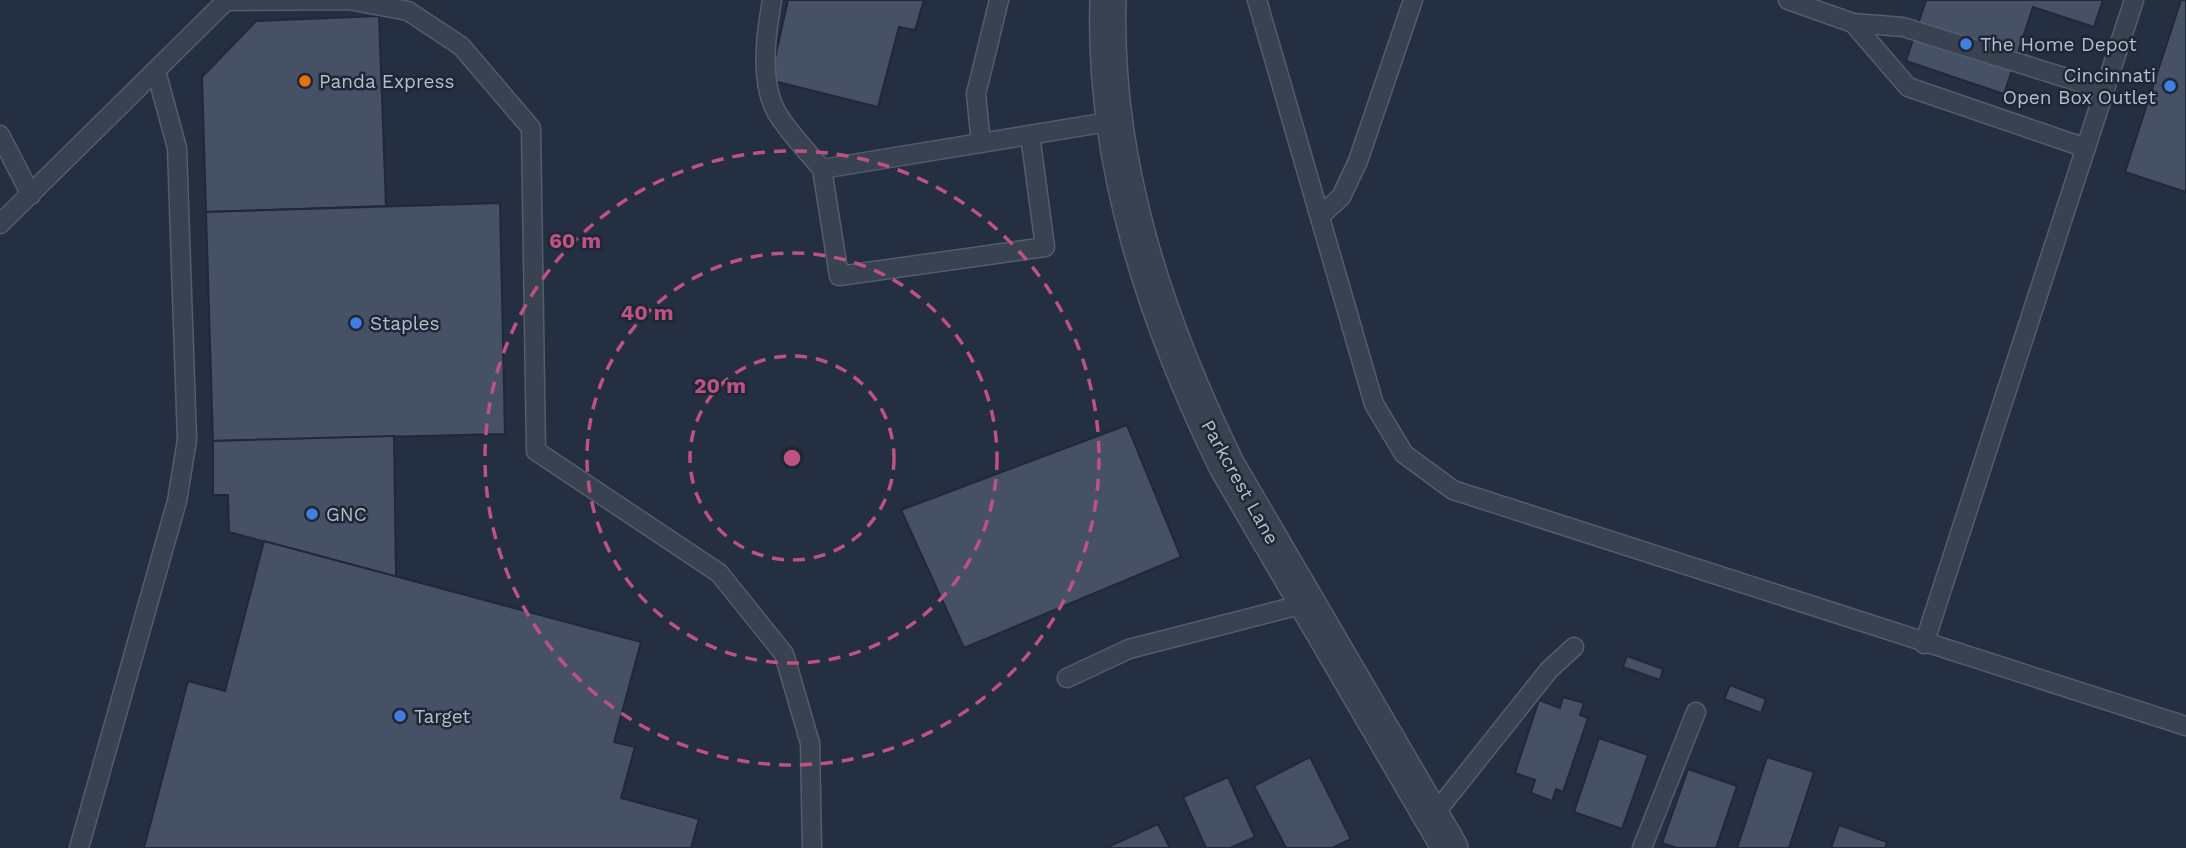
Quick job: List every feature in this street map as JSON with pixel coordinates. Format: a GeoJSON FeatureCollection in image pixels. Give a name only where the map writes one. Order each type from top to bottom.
{"type":"FeatureCollection","features":[{"type":"Feature","properties":{"kind":"street","name":"Parkcrest Lane"},"geometry":{"type":"LineString","coordinates":[[1108,0],[1107,33],[1114,121],[1126,193],[1147,271],[1198,407],[1227,466],[1450,848]]}},
{"type":"Feature","properties":{"kind":"lane"},"geometry":{"type":"LineString","coordinates":[[0,224],[226,1],[348,0],[408,11],[461,46],[531,128],[536,451],[719,573],[785,654],[810,743],[812,848]]}},
{"type":"Feature","properties":{"kind":"lane"},"geometry":{"type":"LineString","coordinates":[[772,0],[766,36],[765,67],[776,112],[822,170],[839,276],[1045,247],[1030,135]]}},
{"type":"Feature","properties":{"kind":"lane"},"geometry":{"type":"LineString","coordinates":[[981,143],[976,94],[999,0]]}},
{"type":"Feature","properties":{"kind":"lane"},"geometry":{"type":"LineString","coordinates":[[1257,0],[1374,404],[1404,454],[1453,490],[1924,644],[2186,726]]}},
{"type":"Feature","properties":{"kind":"lane"},"geometry":{"type":"LineString","coordinates":[[1320,216],[1341,197],[1358,161],[1413,0]]}},
{"type":"Feature","properties":{"kind":"lane"},"geometry":{"type":"LineString","coordinates":[[1788,0],[1853,23],[1903,27],[2105,90]]}},
{"type":"Feature","properties":{"kind":"lane"},"geometry":{"type":"LineString","coordinates":[[1924,644],[2134,0]]}},
{"type":"Feature","properties":{"kind":"lane"},"geometry":{"type":"LineString","coordinates":[[1853,23],[1909,87],[2086,148]]}},
{"type":"Feature","properties":{"kind":"lane"},"geometry":{"type":"LineString","coordinates":[[79,848],[177,501],[187,440],[177,148],[156,71]]}},
{"type":"Feature","properties":{"kind":"lane"},"geometry":{"type":"LineString","coordinates":[[822,170],[1114,121]]}},
{"type":"Feature","properties":{"kind":"lane"},"geometry":{"type":"LineString","coordinates":[[0,135],[31,195]]}},
{"type":"Feature","properties":{"kind":"lane"},"geometry":{"type":"LineString","coordinates":[[1067,678],[1129,649],[1308,603]]}},
{"type":"Feature","properties":{"kind":"lane"},"geometry":{"type":"LineString","coordinates":[[1432,817],[1549,670],[1574,647]]}},
{"type":"Feature","properties":{"kind":"lane"},"geometry":{"type":"LineString","coordinates":[[1642,848],[1696,712]]}},
{"type":"Feature","properties":{"kind":"building"},"geometry":{"type":"Polygon","coordinates":[[[788,0],[924,0],[915,30],[899,27],[878,107],[770,80],[788,0]]]}},
{"type":"Feature","properties":{"kind":"building","name":"The Home Depot"},"geometry":{"type":"Polygon","coordinates":[[[1926,0],[2103,0],[2094,27],[2033,7],[2004,94],[1906,61],[1926,0]]]}},
{"type":"Feature","properties":{"kind":"building","name":"Cincinnati Open Box Outlet"},"geometry":{"type":"Polygon","coordinates":[[[2181,0],[2186,0],[2186,192],[2125,172],[2181,0]]]}},
{"type":"Feature","properties":{"kind":"building"},"geometry":{"type":"Polygon","coordinates":[[[379,16],[386,206],[206,212],[202,77],[256,21],[379,16]]]}},
{"type":"Feature","properties":{"kind":"building","name":"Staples"},"geometry":{"type":"Polygon","coordinates":[[[500,203],[505,434],[213,441],[206,212],[500,203]]]}},
{"type":"Feature","properties":{"kind":"building"},"geometry":{"type":"Polygon","coordinates":[[[1127,425],[1181,557],[964,648],[901,510],[1127,425]]]}},
{"type":"Feature","properties":{"kind":"building","name":"GNC"},"geometry":{"type":"Polygon","coordinates":[[[394,436],[396,577],[229,532],[228,495],[213,495],[213,441],[394,436]]]}},
{"type":"Feature","properties":{"kind":"building","name":"Target"},"geometry":{"type":"Polygon","coordinates":[[[264,541],[641,642],[614,742],[635,747],[621,798],[699,819],[691,848],[144,848],[188,681],[225,691],[264,541]]]}},
{"type":"Feature","properties":{"kind":"building"},"geometry":{"type":"Polygon","coordinates":[[[1627,656],[1663,669],[1660,680],[1623,667],[1627,656]]]}},
{"type":"Feature","properties":{"kind":"building"},"geometry":{"type":"Polygon","coordinates":[[[1730,685],[1766,699],[1761,713],[1724,699],[1730,685]]]}},
{"type":"Feature","properties":{"kind":"building"},"geometry":{"type":"Polygon","coordinates":[[[1563,697],[1584,703],[1580,715],[1588,718],[1563,792],[1556,789],[1552,801],[1531,793],[1535,780],[1515,773],[1539,700],[1560,708],[1563,697]]]}},
{"type":"Feature","properties":{"kind":"building"},"geometry":{"type":"Polygon","coordinates":[[[1599,738],[1648,755],[1622,829],[1574,812],[1599,738]]]}},
{"type":"Feature","properties":{"kind":"building"},"geometry":{"type":"Polygon","coordinates":[[[1310,757],[1351,839],[1332,848],[1286,848],[1254,786],[1310,757]]]}},
{"type":"Feature","properties":{"kind":"building"},"geometry":{"type":"Polygon","coordinates":[[[1767,757],[1814,772],[1789,848],[1737,848],[1767,757]]]}},
{"type":"Feature","properties":{"kind":"building"},"geometry":{"type":"Polygon","coordinates":[[[1688,769],[1737,786],[1716,848],[1677,848],[1662,843],[1688,769]]]}},
{"type":"Feature","properties":{"kind":"building"},"geometry":{"type":"Polygon","coordinates":[[[1228,777],[1255,837],[1230,848],[1206,848],[1183,797],[1228,777]]]}},
{"type":"Feature","properties":{"kind":"building"},"geometry":{"type":"Polygon","coordinates":[[[1158,824],[1170,848],[1106,848],[1158,824]]]}},
{"type":"Feature","properties":{"kind":"building"},"geometry":{"type":"Polygon","coordinates":[[[1839,825],[1887,842],[1885,848],[1831,848],[1839,825]]]}},
{"type":"Feature","properties":{"kind":"place","name":"The Home Depot"},"geometry":{"type":"Point","coordinates":[1966,44]}},
{"type":"Feature","properties":{"kind":"place","name":"Panda Express"},"geometry":{"type":"Point","coordinates":[305,81]}},
{"type":"Feature","properties":{"kind":"place","name":"Cincinnati Open Box Outlet"},"geometry":{"type":"Point","coordinates":[2170,86]}},
{"type":"Feature","properties":{"kind":"place","name":"Staples"},"geometry":{"type":"Point","coordinates":[356,323]}},
{"type":"Feature","properties":{"kind":"place","name":"GNC"},"geometry":{"type":"Point","coordinates":[312,514]}},
{"type":"Feature","properties":{"kind":"place","name":"Target"},"geometry":{"type":"Point","coordinates":[400,716]}}]}
